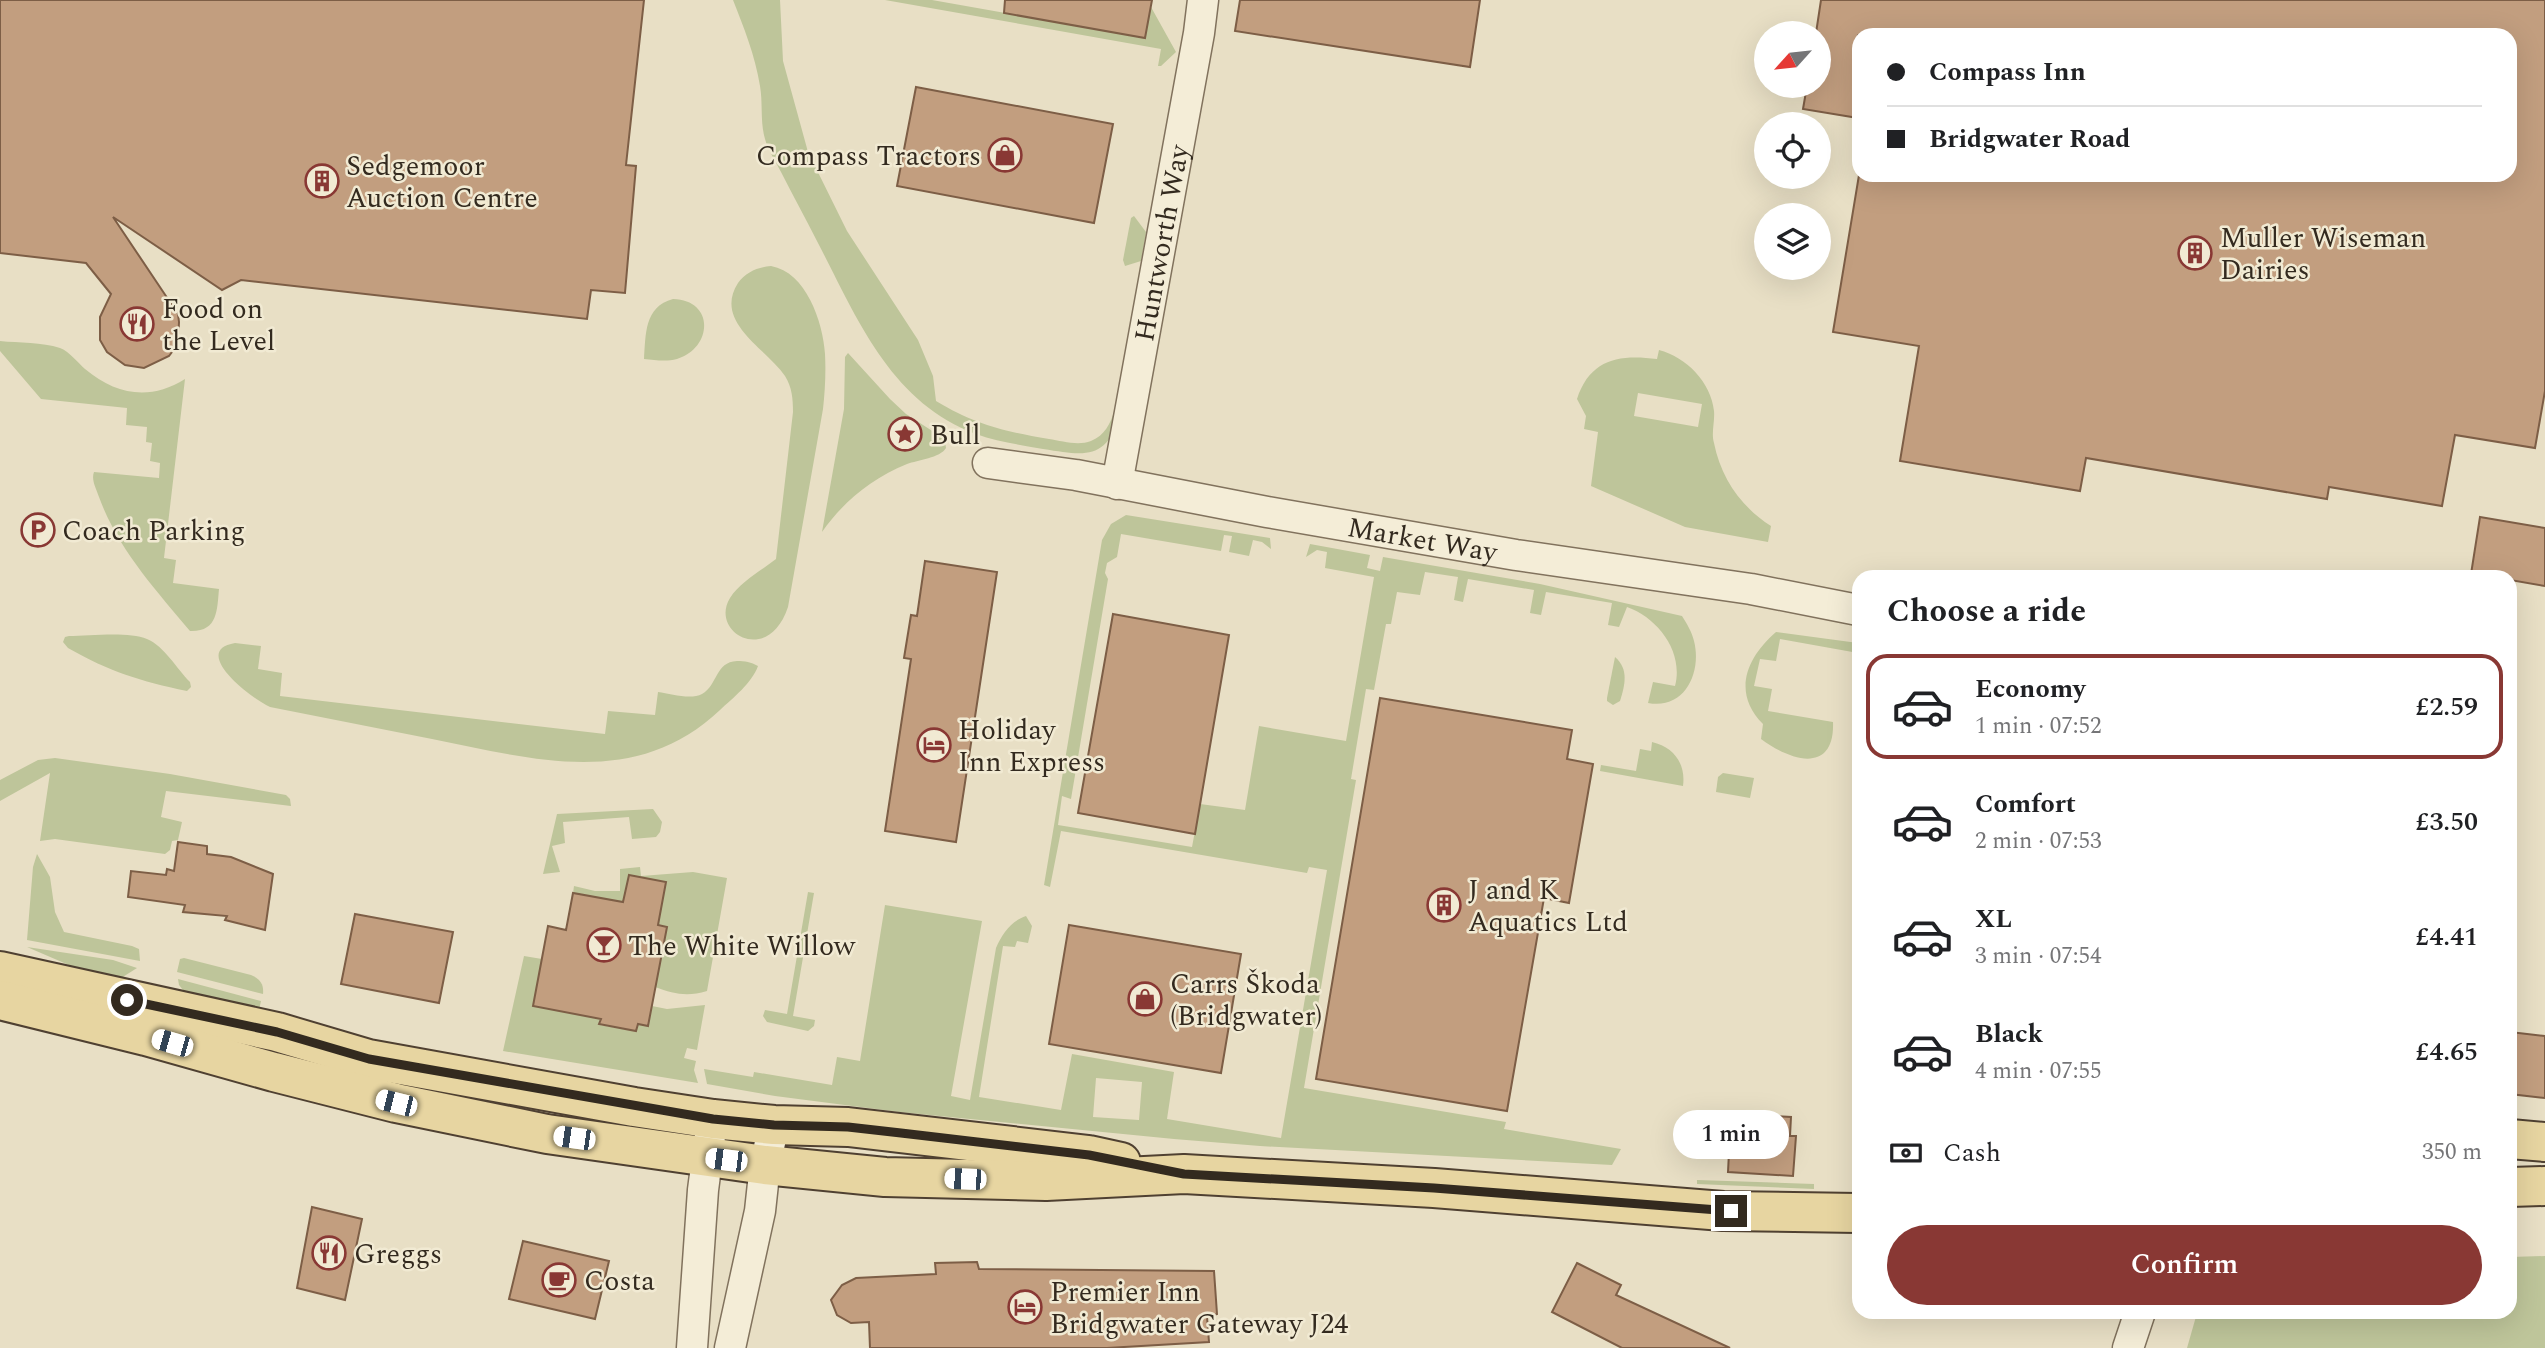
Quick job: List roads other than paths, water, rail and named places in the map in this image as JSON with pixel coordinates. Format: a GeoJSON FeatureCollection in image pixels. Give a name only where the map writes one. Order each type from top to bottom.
{"type":"FeatureCollection","features":[{"type":"Feature","properties":{"kind":"main road"},"geometry":{"type":"LineString","coordinates":[[0,971],[277,1032],[369,1059],[713,1119],[774,1125],[848,1127],[1089,1155],[1184,1174]]}},
{"type":"Feature","properties":{"kind":"main road"},"geometry":{"type":"LineString","coordinates":[[0,1000],[396,1103],[547,1134],[765,1165],[885,1177],[1046,1181],[1184,1174],[1434,1188],[1723,1211],[1852,1213]]}},
{"type":"Feature","properties":{"kind":"main road"},"geometry":{"type":"LineString","coordinates":[[2517,1140],[2545,1142]]}},
{"type":"Feature","properties":{"kind":"main road"},"geometry":{"type":"LineString","coordinates":[[2517,1187],[2545,1186]]}},
{"type":"Feature","properties":{"kind":"street","name":"Huntworth Way"},"geometry":{"type":"LineString","coordinates":[[1117,484],[1203,0]]}},
{"type":"Feature","properties":{"kind":"street","name":"Market Way"},"geometry":{"type":"LineString","coordinates":[[988,463],[1076,475],[1516,555],[1751,589],[1852,609]]}},
{"type":"Feature","properties":{"kind":"street"},"geometry":{"type":"LineString","coordinates":[[692,1348],[706,1157],[713,1119]]}},
{"type":"Feature","properties":{"kind":"street"},"geometry":{"type":"LineString","coordinates":[[730,1348],[760,1211],[765,1165],[774,1125]]}},
{"type":"Feature","properties":{"kind":"street"},"geometry":{"type":"LineString","coordinates":[[2128,1348],[2138,1319]]}},
{"type":"Feature","properties":{"kind":"place","name":"Compass Tractors"},"geometry":{"type":"Point","coordinates":[1005,155]}},
{"type":"Feature","properties":{"kind":"place","name":"Sedgemoor Auction Centre"},"geometry":{"type":"Point","coordinates":[322,181]}},
{"type":"Feature","properties":{"kind":"place","name":"Muller Wiseman Dairies"},"geometry":{"type":"Point","coordinates":[2195,253]}},
{"type":"Feature","properties":{"kind":"place","name":"Food on the Level"},"geometry":{"type":"Point","coordinates":[137,324]}},
{"type":"Feature","properties":{"kind":"place","name":"Bull"},"geometry":{"type":"Point","coordinates":[905,434]}},
{"type":"Feature","properties":{"kind":"place","name":"Coach Parking"},"geometry":{"type":"Point","coordinates":[38,530]}},
{"type":"Feature","properties":{"kind":"place","name":"Holiday Inn Express"},"geometry":{"type":"Point","coordinates":[934,745]}},
{"type":"Feature","properties":{"kind":"place","name":"J and K Aquatics Ltd"},"geometry":{"type":"Point","coordinates":[1444,905]}},
{"type":"Feature","properties":{"kind":"place","name":"The White Willow"},"geometry":{"type":"Point","coordinates":[604,945]}},
{"type":"Feature","properties":{"kind":"place","name":"Carrs Škoda (Bridgwater)"},"geometry":{"type":"Point","coordinates":[1145,999]}},
{"type":"Feature","properties":{"kind":"place","name":"Greggs"},"geometry":{"type":"Point","coordinates":[329,1253]}},
{"type":"Feature","properties":{"kind":"place","name":"Costa"},"geometry":{"type":"Point","coordinates":[559,1280]}},
{"type":"Feature","properties":{"kind":"place","name":"Premier Inn Bridgwater Gateway J24"},"geometry":{"type":"Point","coordinates":[1025,1307]}}]}
